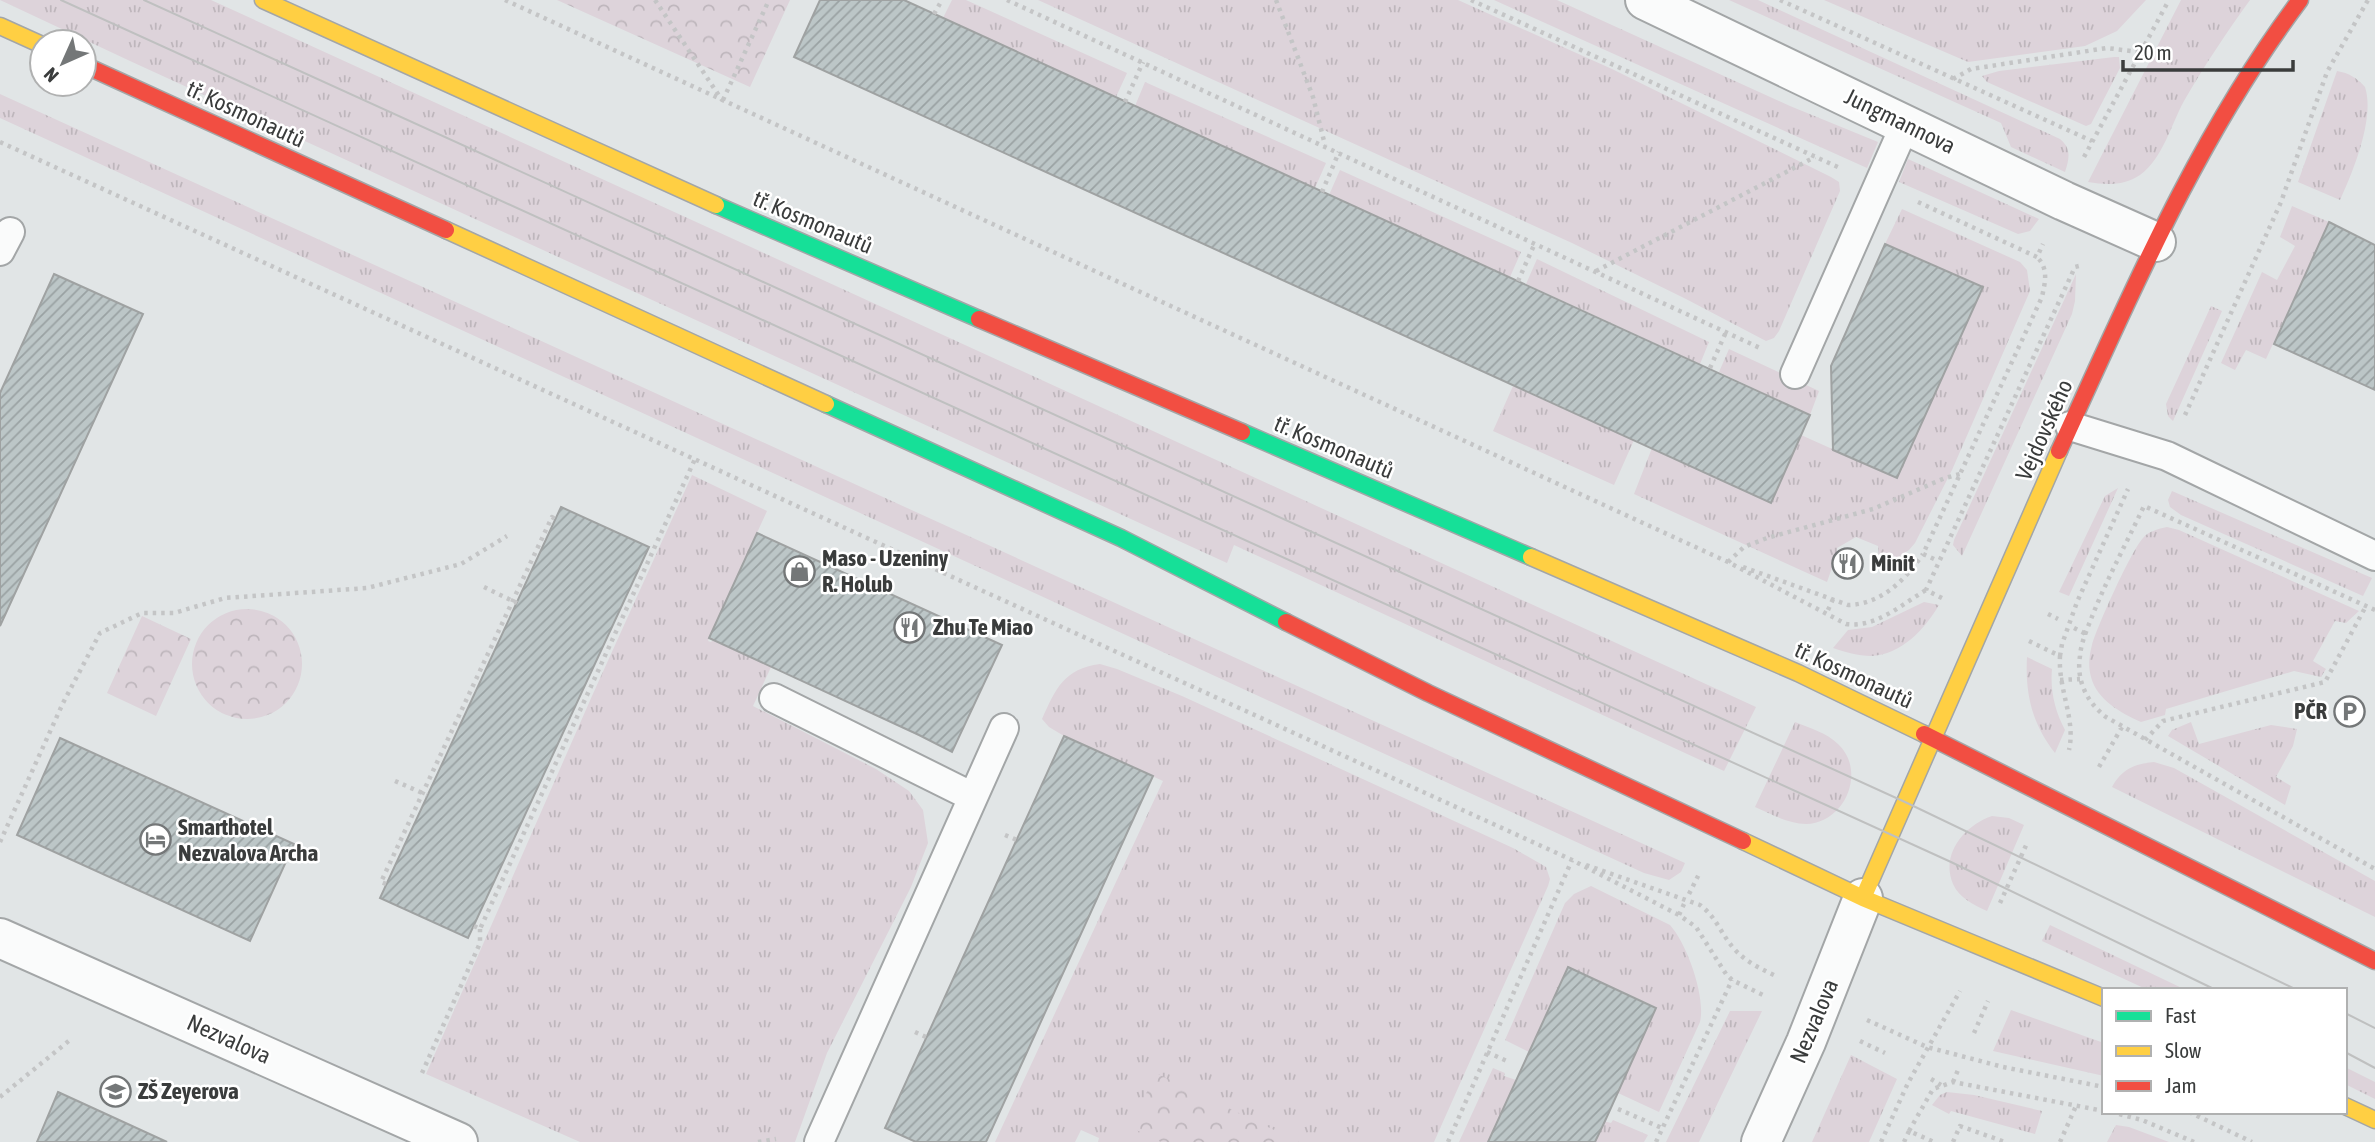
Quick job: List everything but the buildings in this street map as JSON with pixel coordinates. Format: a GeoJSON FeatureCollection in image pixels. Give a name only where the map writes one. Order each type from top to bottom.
{"type":"FeatureCollection","features":[{"type":"Feature","properties":{"kind":"street","name":"tř. Kosmonautů"},"geometry":{"type":"LineString","coordinates":[[263,0],[682,190],[1797,673],[1933,738],[2375,961]]}},
{"type":"Feature","properties":{"kind":"street","name":"Jungmannova"},"geometry":{"type":"LineString","coordinates":[[1645,0],[2064,201],[2156,242]]}},
{"type":"Feature","properties":{"kind":"street","name":"Vejdovského"},"geometry":{"type":"LineString","coordinates":[[1863,898],[2070,426],[2156,242],[2232,96],[2300,0]]}},
{"type":"Feature","properties":{"kind":"street"},"geometry":{"type":"LineString","coordinates":[[0,26],[28,39]]}},
{"type":"Feature","properties":{"kind":"street","name":"tř. Kosmonautů"},"geometry":{"type":"LineString","coordinates":[[98,71],[1121,538],[1428,693],[1863,898],[2102,997]]}},
{"type":"Feature","properties":{"kind":"street","name":"Nezvalova"},"geometry":{"type":"LineString","coordinates":[[1761,1142],[1806,1041],[1863,898]]}},
{"type":"Feature","properties":{"kind":"street","name":"Nezvalova"},"geometry":{"type":"LineString","coordinates":[[0,938],[458,1142]]}},
{"type":"Feature","properties":{"kind":"street"},"geometry":{"type":"LineString","coordinates":[[2347,1107],[2375,1120]]}},
{"type":"Feature","properties":{"kind":"lane"},"geometry":{"type":"LineString","coordinates":[[1795,374],[1906,123]]}},
{"type":"Feature","properties":{"kind":"lane"},"geometry":{"type":"LineString","coordinates":[[2070,426],[2167,457],[2375,556]]}},
{"type":"Feature","properties":{"kind":"lane"},"geometry":{"type":"LineString","coordinates":[[774,698],[973,797]]}},
{"type":"Feature","properties":{"kind":"lane"},"geometry":{"type":"LineString","coordinates":[[819,1142],[1004,728]]}},
{"type":"Feature","properties":{"kind":"path"},"geometry":{"type":"LineString","coordinates":[[505,0],[1728,562],[1846,624],[1861,625],[1873,622],[1926,590],[2075,267]]}},
{"type":"Feature","properties":{"kind":"path"},"geometry":{"type":"LineString","coordinates":[[655,0],[723,101]]}},
{"type":"Feature","properties":{"kind":"path"},"geometry":{"type":"LineString","coordinates":[[723,101],[769,0]]}},
{"type":"Feature","properties":{"kind":"path"},"geometry":{"type":"LineString","coordinates":[[934,14],[942,0]]}},
{"type":"Feature","properties":{"kind":"path"},"geometry":{"type":"LineString","coordinates":[[1007,0],[1763,350]]}},
{"type":"Feature","properties":{"kind":"path"},"geometry":{"type":"LineString","coordinates":[[1276,0],[1312,97],[1326,146]]}},
{"type":"Feature","properties":{"kind":"path"},"geometry":{"type":"LineString","coordinates":[[1471,0],[2037,257],[2043,264],[2046,276],[2042,297],[1923,554],[1904,577],[1875,600],[1848,605],[1728,562]]}},
{"type":"Feature","properties":{"kind":"path"},"geometry":{"type":"LineString","coordinates":[[1780,0],[2092,141]]}},
{"type":"Feature","properties":{"kind":"path"},"geometry":{"type":"LineString","coordinates":[[2081,165],[2169,0]]}},
{"type":"Feature","properties":{"kind":"path"},"geometry":{"type":"LineString","coordinates":[[2185,415],[2281,202],[2327,72],[2368,0]]}},
{"type":"Feature","properties":{"kind":"path"},"geometry":{"type":"LineString","coordinates":[[1953,79],[1971,69],[2107,48],[2139,52]]}},
{"type":"Feature","properties":{"kind":"path"},"geometry":{"type":"LineString","coordinates":[[1125,102],[1143,62]]}},
{"type":"Feature","properties":{"kind":"path"},"geometry":{"type":"LineString","coordinates":[[0,142],[1572,860],[1679,915],[1696,927],[1715,959],[1732,980],[1765,996]]}},
{"type":"Feature","properties":{"kind":"path"},"geometry":{"type":"LineString","coordinates":[[1322,192],[1339,152]]}},
{"type":"Feature","properties":{"kind":"path"},"geometry":{"type":"LineString","coordinates":[[1595,271],[1816,156]]}},
{"type":"Feature","properties":{"kind":"path"},"geometry":{"type":"LineString","coordinates":[[2037,257],[2046,237]]}},
{"type":"Feature","properties":{"kind":"path"},"geometry":{"type":"LineString","coordinates":[[1518,281],[1535,243]]}},
{"type":"Feature","properties":{"kind":"path"},"geometry":{"type":"LineString","coordinates":[[1710,368],[1726,332]]}},
{"type":"Feature","properties":{"kind":"path"},"geometry":{"type":"LineString","coordinates":[[419,1079],[480,943],[480,929],[645,562],[695,459]]}},
{"type":"Feature","properties":{"kind":"path"},"geometry":{"type":"LineString","coordinates":[[1728,562],[1744,547],[1768,537],[1873,509],[1960,474]]}},
{"type":"Feature","properties":{"kind":"path"},"geometry":{"type":"LineString","coordinates":[[1881,1142],[1927,1047],[1961,989],[2069,752],[2072,734],[2060,680],[2062,644],[2077,602],[2129,487]]}},
{"type":"Feature","properties":{"kind":"path"},"geometry":{"type":"LineString","coordinates":[[2375,610],[2144,506],[2100,597],[2080,655],[2083,691],[2096,709],[2122,727],[2375,869]]}},
{"type":"Feature","properties":{"kind":"path"},"geometry":{"type":"LineString","coordinates":[[386,884],[381,882],[515,602],[552,517],[555,519]]}},
{"type":"Feature","properties":{"kind":"path"},"geometry":{"type":"LineString","coordinates":[[0,842],[63,703],[100,633],[142,613],[174,613],[225,598],[367,587],[461,564],[507,536]]}},
{"type":"Feature","properties":{"kind":"path"},"geometry":{"type":"LineString","coordinates":[[1923,554],[1934,559]]}},
{"type":"Feature","properties":{"kind":"path"},"geometry":{"type":"LineString","coordinates":[[484,587],[515,602]]}},
{"type":"Feature","properties":{"kind":"path"},"geometry":{"type":"LineString","coordinates":[[1926,590],[1943,598]]}},
{"type":"Feature","properties":{"kind":"path"},"geometry":{"type":"LineString","coordinates":[[2146,740],[2163,722],[2325,682],[2370,597]]}},
{"type":"Feature","properties":{"kind":"path"},"geometry":{"type":"LineString","coordinates":[[1828,610],[1833,599]]}},
{"type":"Feature","properties":{"kind":"path"},"geometry":{"type":"LineString","coordinates":[[2048,614],[2058,620]]}},
{"type":"Feature","properties":{"kind":"path"},"geometry":{"type":"LineString","coordinates":[[2074,628],[2086,634]]}},
{"type":"Feature","properties":{"kind":"path"},"geometry":{"type":"LineString","coordinates":[[2035,644],[2060,656]]}},
{"type":"Feature","properties":{"kind":"path"},"geometry":{"type":"LineString","coordinates":[[2060,680],[2080,679]]}},
{"type":"Feature","properties":{"kind":"path"},"geometry":{"type":"LineString","coordinates":[[2097,769],[2122,727]]}},
{"type":"Feature","properties":{"kind":"path"},"geometry":{"type":"LineString","coordinates":[[395,781],[425,794]]}},
{"type":"Feature","properties":{"kind":"path"},"geometry":{"type":"LineString","coordinates":[[514,838],[521,841]]}},
{"type":"Feature","properties":{"kind":"path"},"geometry":{"type":"LineString","coordinates":[[1572,860],[1700,905],[1710,912],[1740,955],[1767,972]]}},
{"type":"Feature","properties":{"kind":"path"},"geometry":{"type":"LineString","coordinates":[[1448,1142],[1572,860]]}},
{"type":"Feature","properties":{"kind":"path"},"geometry":{"type":"LineString","coordinates":[[1689,894],[1701,870]]}},
{"type":"Feature","properties":{"kind":"path"},"geometry":{"type":"LineString","coordinates":[[1679,915],[1684,904]]}},
{"type":"Feature","properties":{"kind":"path"},"geometry":{"type":"LineString","coordinates":[[474,926],[480,929]]}},
{"type":"Feature","properties":{"kind":"path"},"geometry":{"type":"LineString","coordinates":[[1656,1142],[1732,980]]}},
{"type":"Feature","properties":{"kind":"path"},"geometry":{"type":"LineString","coordinates":[[1974,1033],[1989,1001]]}},
{"type":"Feature","properties":{"kind":"path"},"geometry":{"type":"LineString","coordinates":[[1872,1022],[1927,1047],[2003,1067],[2102,1087]]}},
{"type":"Feature","properties":{"kind":"path"},"geometry":{"type":"LineString","coordinates":[[0,1097],[70,1040]]}},
{"type":"Feature","properties":{"kind":"path"},"geometry":{"type":"LineString","coordinates":[[1860,1041],[1885,1053]]}},
{"type":"Feature","properties":{"kind":"path"},"geometry":{"type":"LineString","coordinates":[[1488,1052],[1510,1062]]}},
{"type":"Feature","properties":{"kind":"path"},"geometry":{"type":"LineString","coordinates":[[1953,1082],[1958,1070]]}},
{"type":"Feature","properties":{"kind":"path"},"geometry":{"type":"LineString","coordinates":[[1931,1079],[1941,1085]]}},
{"type":"Feature","properties":{"kind":"path"},"geometry":{"type":"LineString","coordinates":[[1904,1142],[1933,1089],[1953,1082],[2102,1111]]}},
{"type":"Feature","properties":{"kind":"path"},"geometry":{"type":"LineString","coordinates":[[2060,1142],[2076,1106]]}},
{"type":"Feature","properties":{"kind":"path"},"geometry":{"type":"LineString","coordinates":[[1618,1109],[1662,1128]]}},
{"type":"Feature","properties":{"kind":"path"},"geometry":{"type":"LineString","coordinates":[[2119,1114],[2142,1120],[2194,1142]]}},
{"type":"Feature","properties":{"kind":"path"},"geometry":{"type":"LineString","coordinates":[[2193,1114],[2252,1142]]}},
{"type":"Feature","properties":{"kind":"path"},"geometry":{"type":"LineString","coordinates":[[1953,1142],[1960,1126],[2005,1142]]}},
{"type":"Feature","properties":{"kind":"path"},"geometry":{"type":"LineString","coordinates":[[1909,1131],[1934,1142]]}},
{"type":"Feature","properties":{"kind":"green space"},"geometry":{"type":"Polygon","coordinates":[[[0,0],[211,0],[1756,707],[1724,771],[1234,545],[1227,563],[98,46],[98,28],[60,28],[0,0]]]}},
{"type":"Feature","properties":{"kind":"green space"},"geometry":{"type":"Polygon","coordinates":[[[557,0],[790,0],[750,87],[557,0]]]}},
{"type":"Feature","properties":{"kind":"green space"},"geometry":{"type":"Polygon","coordinates":[[[952,0],[966,0],[1127,73],[1116,97],[943,18],[952,0]]]}},
{"type":"Feature","properties":{"kind":"green space"},"geometry":{"type":"Polygon","coordinates":[[[1038,0],[1458,0],[1612,69],[1831,177],[1839,182],[1840,191],[1779,331],[1774,338],[1766,341],[1572,243],[1038,0]]]}},
{"type":"Feature","properties":{"kind":"green space"},"geometry":{"type":"Polygon","coordinates":[[[1494,0],[1557,0],[1790,106],[1878,142],[1867,168],[1494,0]]]}},
{"type":"Feature","properties":{"kind":"green space"},"geometry":{"type":"Polygon","coordinates":[[[1729,0],[1758,0],[2060,139],[2068,150],[2065,172],[2011,147],[2001,123],[1729,0]]]}},
{"type":"Feature","properties":{"kind":"green space"},"geometry":{"type":"Polygon","coordinates":[[[1824,0],[2146,0],[2117,31],[2085,46],[1968,62],[1824,0]]]}},
{"type":"Feature","properties":{"kind":"green space"},"geometry":{"type":"Polygon","coordinates":[[[2181,0],[2250,0],[2184,101],[2161,150],[2148,168],[2134,179],[2121,183],[2088,182],[2181,0]]]}},
{"type":"Feature","properties":{"kind":"green space"},"geometry":{"type":"Polygon","coordinates":[[[2119,57],[2120,68],[2091,124],[2086,126],[1987,82],[1982,76],[1999,71],[2119,57]]]}},
{"type":"Feature","properties":{"kind":"green space"},"geometry":{"type":"Polygon","coordinates":[[[2337,71],[2362,84],[2367,99],[2362,144],[2340,200],[2298,182],[2337,71]]]}},
{"type":"Feature","properties":{"kind":"green space"},"geometry":{"type":"Polygon","coordinates":[[[1145,82],[1326,163],[1315,188],[1135,106],[1145,82]]]}},
{"type":"Feature","properties":{"kind":"green space"},"geometry":{"type":"Polygon","coordinates":[[[0,94],[1685,863],[1681,872],[1669,880],[1644,873],[0,118],[0,94]]]}},
{"type":"Feature","properties":{"kind":"green space"},"geometry":{"type":"Polygon","coordinates":[[[1908,159],[2039,219],[2030,231],[2018,234],[1899,182],[1908,159]]]}},
{"type":"Feature","properties":{"kind":"green space"},"geometry":{"type":"Polygon","coordinates":[[[1340,170],[1521,252],[1510,277],[1329,195],[1340,170]]]}},
{"type":"Feature","properties":{"kind":"green space"},"geometry":{"type":"Polygon","coordinates":[[[2292,206],[2329,222],[2266,359],[2246,350],[2235,370],[2221,363],[2262,272],[2277,280],[2295,246],[2280,237],[2292,206]]]}},
{"type":"Feature","properties":{"kind":"green space"},"geometry":{"type":"Polygon","coordinates":[[[1902,209],[2020,262],[2027,270],[2030,291],[1952,470],[1909,550],[1880,569],[1878,546],[1856,537],[1837,548],[1837,563],[1834,562],[1827,582],[1634,494],[1652,448],[1801,435],[1897,478],[1983,288],[1885,244],[1902,209]]]}},
{"type":"Feature","properties":{"kind":"green space"},"geometry":{"type":"Polygon","coordinates":[[[1537,259],[1709,342],[1700,364],[1526,284],[1537,259]]]}},
{"type":"Feature","properties":{"kind":"green space"},"geometry":{"type":"Polygon","coordinates":[[[2076,274],[2072,314],[1962,556],[1953,545],[1954,540],[2076,274]]]}},
{"type":"Feature","properties":{"kind":"green space"},"geometry":{"type":"Polygon","coordinates":[[[2211,306],[2222,311],[2173,421],[2168,416],[2166,404],[2211,306]]]}},
{"type":"Feature","properties":{"kind":"green space"},"geometry":{"type":"Polygon","coordinates":[[[1729,349],[1819,391],[1810,415],[1719,372],[1729,349]]]}},
{"type":"Feature","properties":{"kind":"green space"},"geometry":{"type":"Polygon","coordinates":[[[1513,386],[1634,440],[1614,485],[1493,431],[1513,386]]]}},
{"type":"Feature","properties":{"kind":"green space"},"geometry":{"type":"Polygon","coordinates":[[[692,475],[767,511],[708,641],[713,640],[771,667],[753,706],[876,769],[909,791],[923,810],[928,843],[911,887],[827,1053],[795,1142],[580,1142],[426,1074],[692,475]]]}},
{"type":"Feature","properties":{"kind":"green space"},"geometry":{"type":"Polygon","coordinates":[[[2118,488],[2069,596],[2059,592],[2105,496],[2118,488]]]}},
{"type":"Feature","properties":{"kind":"green space"},"geometry":{"type":"Polygon","coordinates":[[[2172,491],[2372,578],[2363,596],[2181,515],[2170,507],[2168,500],[2172,491]]]}},
{"type":"Feature","properties":{"kind":"green space"},"geometry":{"type":"Polygon","coordinates":[[[2167,527],[2359,611],[2346,623],[2335,621],[2313,661],[2326,669],[2321,677],[2294,671],[2166,709],[2165,715],[2141,722],[2104,699],[2094,685],[2089,669],[2095,636],[2115,590],[2143,538],[2167,527]]]}},
{"type":"Feature","properties":{"kind":"green space"},"geometry":{"type":"Polygon","coordinates":[[[1924,602],[1939,605],[1927,623],[1902,646],[1882,655],[1871,656],[1833,648],[1848,630],[1872,627],[1924,602]]]}},
{"type":"Feature","properties":{"kind":"green space"},"geometry":{"type":"Polygon","coordinates":[[[247,609],[268,613],[286,625],[298,643],[302,664],[298,685],[286,703],[268,715],[247,719],[226,715],[208,703],[196,685],[192,664],[196,643],[208,625],[226,613],[247,609]]]}},
{"type":"Feature","properties":{"kind":"green space"},"geometry":{"type":"Polygon","coordinates":[[[142,616],[191,639],[156,716],[107,693],[142,616]]]}},
{"type":"Feature","properties":{"kind":"green space"},"geometry":{"type":"Polygon","coordinates":[[[2027,657],[2052,669],[2054,701],[2065,730],[2055,753],[2041,731],[2032,708],[2027,684],[2027,657]]]}},
{"type":"Feature","properties":{"kind":"green space"},"geometry":{"type":"Polygon","coordinates":[[[1100,664],[1182,696],[1513,848],[1546,867],[1550,879],[1548,886],[1434,1142],[1098,1142],[1099,1138],[1081,1130],[1075,1142],[995,1142],[1163,781],[1064,736],[1042,719],[1057,689],[1070,675],[1100,664]]]}},
{"type":"Feature","properties":{"kind":"green space"},"geometry":{"type":"Polygon","coordinates":[[[1795,722],[1834,740],[1847,755],[1851,768],[1848,794],[1841,805],[1832,815],[1806,824],[1787,820],[1755,807],[1795,722]]]}},
{"type":"Feature","properties":{"kind":"green space"},"geometry":{"type":"Polygon","coordinates":[[[2191,722],[2199,744],[2271,725],[2297,729],[2293,746],[2276,777],[2291,786],[2285,805],[2168,736],[2172,730],[2191,722]]]}},
{"type":"Feature","properties":{"kind":"green space"},"geometry":{"type":"Polygon","coordinates":[[[2154,762],[2174,768],[2375,881],[2375,917],[2112,787],[2129,768],[2154,762]]]}},
{"type":"Feature","properties":{"kind":"green space"},"geometry":{"type":"Polygon","coordinates":[[[1992,816],[2009,818],[2024,825],[1987,911],[1959,893],[1953,884],[1950,862],[1964,834],[1992,816]]]}},
{"type":"Feature","properties":{"kind":"green space"},"geometry":{"type":"Polygon","coordinates":[[[1591,886],[1670,925],[1683,945],[1694,971],[1700,999],[1700,1022],[1659,1112],[1618,1093],[1656,1007],[1568,967],[1529,1052],[1505,1040],[1565,903],[1574,894],[1591,886]]]}},
{"type":"Feature","properties":{"kind":"green space"},"geometry":{"type":"Polygon","coordinates":[[[2050,925],[2182,988],[2144,988],[2042,941],[2050,925]]]}},
{"type":"Feature","properties":{"kind":"green space"},"geometry":{"type":"Polygon","coordinates":[[[2011,1010],[2102,1042],[2102,1076],[1993,1051],[2011,1010]]]}},
{"type":"Feature","properties":{"kind":"green space"},"geometry":{"type":"Polygon","coordinates":[[[1730,1011],[1762,1011],[1699,1142],[1666,1142],[1730,1011]]]}},
{"type":"Feature","properties":{"kind":"green space"},"geometry":{"type":"Polygon","coordinates":[[[1851,1055],[1897,1079],[1869,1142],[1812,1142],[1851,1055]]]}},
{"type":"Feature","properties":{"kind":"green space"},"geometry":{"type":"Polygon","coordinates":[[[1493,1068],[1516,1080],[1488,1142],[1459,1142],[1493,1068]]]}},
{"type":"Feature","properties":{"kind":"green space"},"geometry":{"type":"Polygon","coordinates":[[[2347,1068],[2375,1082],[2375,1099],[2347,1085],[2347,1068]]]}},
{"type":"Feature","properties":{"kind":"green space"},"geometry":{"type":"Polygon","coordinates":[[[1156,1073],[1299,1142],[1161,1142],[1130,1127],[1156,1073]]]}},
{"type":"Feature","properties":{"kind":"green space"},"geometry":{"type":"Polygon","coordinates":[[[1947,1092],[1974,1095],[2042,1111],[2035,1134],[1951,1111],[1949,1114],[1932,1105],[1940,1095],[1947,1092]]]}},
{"type":"Feature","properties":{"kind":"green space"},"geometry":{"type":"Polygon","coordinates":[[[1613,1120],[1648,1135],[1644,1142],[1595,1142],[1604,1121],[1611,1123],[1613,1120]]]}},
{"type":"Feature","properties":{"kind":"green space"},"geometry":{"type":"Polygon","coordinates":[[[2116,1125],[2129,1127],[2169,1142],[2107,1142],[2116,1125]]]}},
{"type":"Feature","properties":{"kind":"tram line"},"geometry":{"type":"LineString","coordinates":[[61,0],[1951,862],[2212,988]]}},
{"type":"Feature","properties":{"kind":"tram line"},"geometry":{"type":"LineString","coordinates":[[144,0],[1905,802],[2293,988]]}},
{"type":"Feature","properties":{"kind":"tram line"},"geometry":{"type":"LineString","coordinates":[[2347,1014],[2375,1028]]}},
{"type":"Feature","properties":{"kind":"tram line"},"geometry":{"type":"LineString","coordinates":[[2347,1053],[2375,1068]]}},
{"type":"Feature","properties":{"kind":"traffic: fast"},"geometry":{"type":"LineString","coordinates":[[716,205],[979,319]]}},
{"type":"Feature","properties":{"kind":"traffic: fast"},"geometry":{"type":"LineString","coordinates":[[826,404],[1121,538],[1286,622]]}},
{"type":"Feature","properties":{"kind":"traffic: fast"},"geometry":{"type":"LineString","coordinates":[[1242,432],[1531,557]]}},
{"type":"Feature","properties":{"kind":"traffic: slow"},"geometry":{"type":"LineString","coordinates":[[263,0],[716,205]]}},
{"type":"Feature","properties":{"kind":"traffic: slow"},"geometry":{"type":"LineString","coordinates":[[0,26],[28,39]]}},
{"type":"Feature","properties":{"kind":"traffic: slow"},"geometry":{"type":"LineString","coordinates":[[446,230],[826,404]]}},
{"type":"Feature","properties":{"kind":"traffic: slow"},"geometry":{"type":"LineString","coordinates":[[1863,898],[2059,451]]}},
{"type":"Feature","properties":{"kind":"traffic: slow"},"geometry":{"type":"LineString","coordinates":[[1531,557],[1798,673],[1924,734]]}},
{"type":"Feature","properties":{"kind":"traffic: slow"},"geometry":{"type":"LineString","coordinates":[[1743,841],[1863,898],[2102,997]]}},
{"type":"Feature","properties":{"kind":"traffic: slow"},"geometry":{"type":"LineString","coordinates":[[2347,1107],[2375,1120]]}},
{"type":"Feature","properties":{"kind":"traffic: jam"},"geometry":{"type":"LineString","coordinates":[[2059,451],[2139,276],[2197,162],[2263,52],[2300,0]]}},
{"type":"Feature","properties":{"kind":"traffic: jam"},"geometry":{"type":"LineString","coordinates":[[98,71],[446,230]]}},
{"type":"Feature","properties":{"kind":"traffic: jam"},"geometry":{"type":"LineString","coordinates":[[979,319],[1242,432]]}},
{"type":"Feature","properties":{"kind":"traffic: jam"},"geometry":{"type":"LineString","coordinates":[[1286,622],[1428,693],[1743,841]]}},
{"type":"Feature","properties":{"kind":"traffic: jam"},"geometry":{"type":"LineString","coordinates":[[1924,734],[2375,961]]}},
{"type":"Feature","properties":{"kind":"place","name":"Minit"},"geometry":{"type":"Point","coordinates":[1848,563]}},
{"type":"Feature","properties":{"kind":"place","name":"Maso - Uzeniny R. Holub"},"geometry":{"type":"Point","coordinates":[799,571]}},
{"type":"Feature","properties":{"kind":"place","name":"Zhu Te Miao"},"geometry":{"type":"Point","coordinates":[910,627]}},
{"type":"Feature","properties":{"kind":"place","name":"PČR"},"geometry":{"type":"Point","coordinates":[2350,711]}},
{"type":"Feature","properties":{"kind":"place","name":"Smarthotel Nezvalova Archa"},"geometry":{"type":"Point","coordinates":[155,840]}},
{"type":"Feature","properties":{"kind":"place","name":"ZŠ Zeyerova"},"geometry":{"type":"Point","coordinates":[115,1091]}}]}
